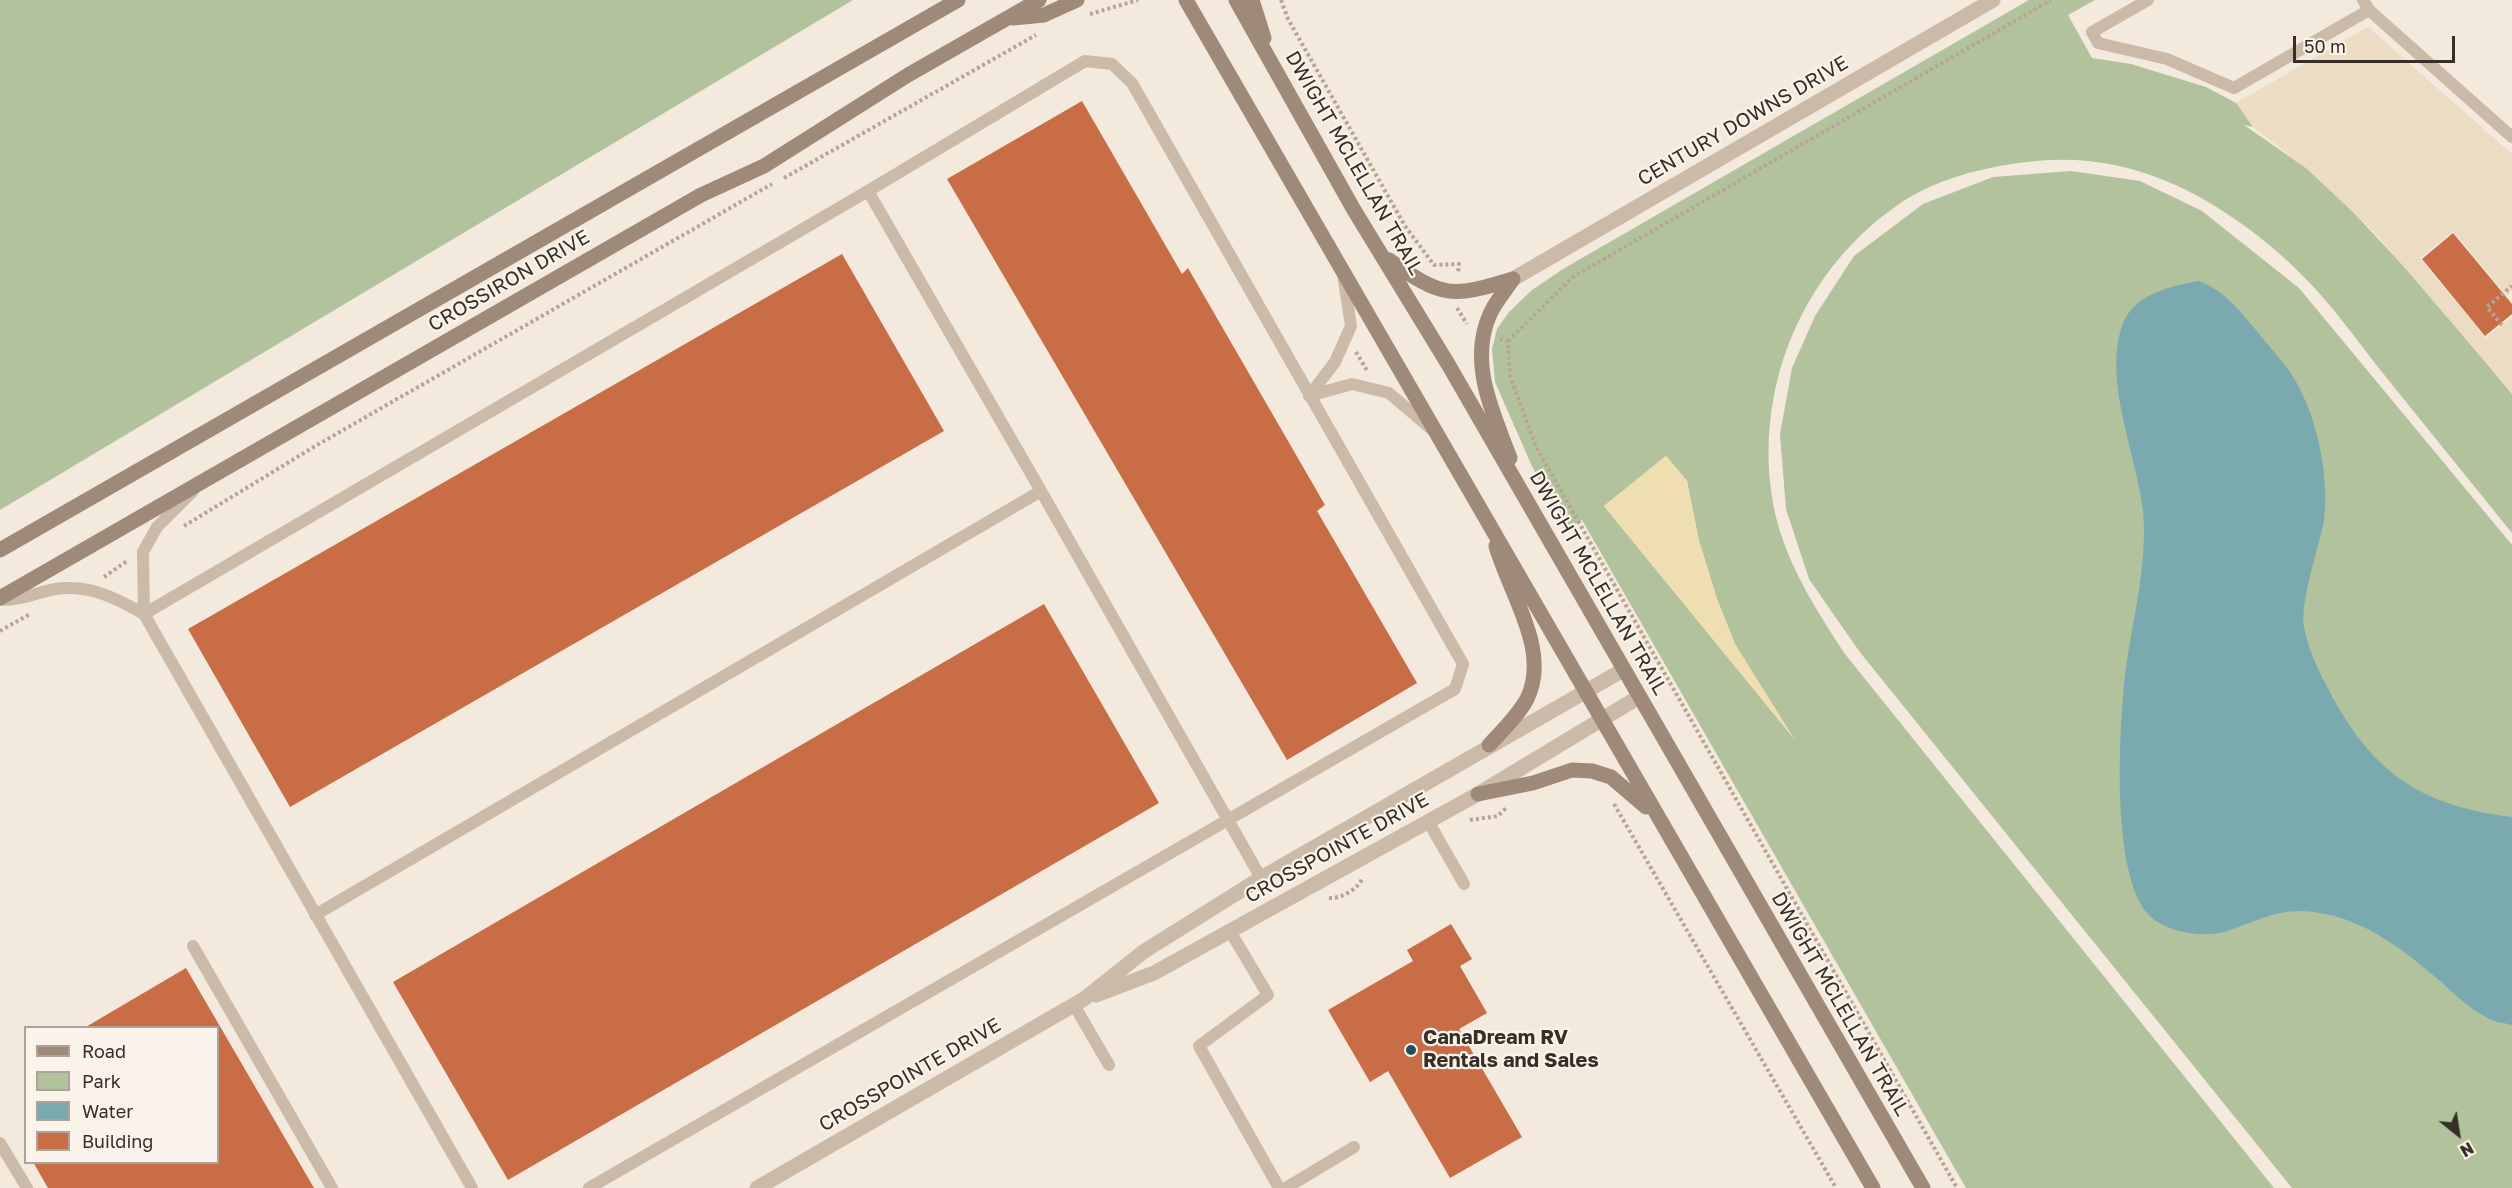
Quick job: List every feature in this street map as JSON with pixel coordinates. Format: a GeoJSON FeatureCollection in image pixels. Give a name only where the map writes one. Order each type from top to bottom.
{"type":"FeatureCollection","features":[{"type":"Feature","properties":{"kind":"main road","name":"CROSSIRON DRIVE"},"geometry":{"type":"LineString","coordinates":[[0,550],[958,0]]}},
{"type":"Feature","properties":{"kind":"main road","name":"CROSSIRON DRIVE"},"geometry":{"type":"LineString","coordinates":[[0,599],[701,195],[764,166],[908,75],[1039,0]]}},
{"type":"Feature","properties":{"kind":"main road"},"geometry":{"type":"LineString","coordinates":[[1007,19],[1044,15],[1077,0]]}},
{"type":"Feature","properties":{"kind":"main road"},"geometry":{"type":"LineString","coordinates":[[1174,0],[1208,37]]}},
{"type":"Feature","properties":{"kind":"main road"},"geometry":{"type":"LineString","coordinates":[[1186,0],[1873,1188]]}},
{"type":"Feature","properties":{"kind":"main road","name":"DWIGHT MCLELLAN TRAIL"},"geometry":{"type":"LineString","coordinates":[[1236,0],[1354,210],[1384,257],[1525,499],[1923,1188]]}},
{"type":"Feature","properties":{"kind":"main road"},"geometry":{"type":"LineString","coordinates":[[1252,0],[1270,61]]}},
{"type":"Feature","properties":{"kind":"main road"},"geometry":{"type":"LineString","coordinates":[[1384,257],[1434,288],[1458,293],[1513,279]]}},
{"type":"Feature","properties":{"kind":"main road"},"geometry":{"type":"LineString","coordinates":[[1513,279],[1490,314],[1484,333],[1481,364],[1485,390],[1525,499]]}},
{"type":"Feature","properties":{"kind":"main road"},"geometry":{"type":"LineString","coordinates":[[1489,746],[1514,718],[1527,699],[1535,665],[1531,636],[1504,573],[1490,525]]}},
{"type":"Feature","properties":{"kind":"main road"},"geometry":{"type":"LineString","coordinates":[[1478,794],[1533,783],[1572,770],[1592,771],[1611,777],[1630,790],[1663,824]]}},
{"type":"Feature","properties":{"kind":"street","name":"CENTURY DOWNS DRIVE"},"geometry":{"type":"LineString","coordinates":[[1513,279],[1993,0]]}},
{"type":"Feature","properties":{"kind":"street","name":"CROSSPOINTE DRIVE"},"geometry":{"type":"LineString","coordinates":[[757,1188],[1079,1002],[1143,952],[1261,878],[1623,670]]}},
{"type":"Feature","properties":{"kind":"street","name":"CROSSPOINTE DRIVE"},"geometry":{"type":"LineString","coordinates":[[1079,1002],[1154,973],[1478,794],[1639,697]]}},
{"type":"Feature","properties":{"kind":"lane"},"geometry":{"type":"LineString","coordinates":[[2148,0],[2092,32],[2098,43],[2167,59],[2234,88],[2366,5],[2512,137]]}},
{"type":"Feature","properties":{"kind":"lane"},"geometry":{"type":"LineString","coordinates":[[144,614],[868,191],[1085,61],[1112,64],[1132,83],[1462,664],[1455,689],[589,1188]]}},
{"type":"Feature","properties":{"kind":"lane"},"geometry":{"type":"LineString","coordinates":[[868,191],[1261,878]]}},
{"type":"Feature","properties":{"kind":"lane"},"geometry":{"type":"LineString","coordinates":[[1309,396],[1335,362],[1351,326],[1342,270]]}},
{"type":"Feature","properties":{"kind":"lane"},"geometry":{"type":"LineString","coordinates":[[1309,396],[1352,384],[1389,393],[1437,434]]}},
{"type":"Feature","properties":{"kind":"lane"},"geometry":{"type":"LineString","coordinates":[[202,482],[157,527],[143,552],[144,614],[472,1188]]}},
{"type":"Feature","properties":{"kind":"lane"},"geometry":{"type":"LineString","coordinates":[[315,915],[1041,491]]}},
{"type":"Feature","properties":{"kind":"lane"},"geometry":{"type":"LineString","coordinates":[[0,599],[22,600],[55,589],[86,588],[121,601],[144,614]]}},
{"type":"Feature","properties":{"kind":"lane"},"geometry":{"type":"LineString","coordinates":[[1428,821],[1464,884]]}},
{"type":"Feature","properties":{"kind":"lane"},"geometry":{"type":"LineString","coordinates":[[1230,931],[1268,995],[1200,1046],[1279,1188]]}},
{"type":"Feature","properties":{"kind":"lane"},"geometry":{"type":"LineString","coordinates":[[193,946],[332,1188]]}},
{"type":"Feature","properties":{"kind":"lane"},"geometry":{"type":"LineString","coordinates":[[1079,1002],[1109,1065]]}},
{"type":"Feature","properties":{"kind":"lane"},"geometry":{"type":"LineString","coordinates":[[0,1143],[27,1188]]}},
{"type":"Feature","properties":{"kind":"lane"},"geometry":{"type":"LineString","coordinates":[[1286,1188],[1354,1147]]}},
{"type":"Feature","properties":{"kind":"path"},"geometry":{"type":"LineString","coordinates":[[1081,17],[1138,0]]}},
{"type":"Feature","properties":{"kind":"path"},"geometry":{"type":"LineString","coordinates":[[1281,0],[1288,19],[1405,226],[1434,265],[1459,264],[1458,272]]}},
{"type":"Feature","properties":{"kind":"path"},"geometry":{"type":"LineString","coordinates":[[1957,1188],[1536,447],[1510,376],[1508,341],[1573,276],[2051,0]]}},
{"type":"Feature","properties":{"kind":"path"},"geometry":{"type":"LineString","coordinates":[[175,531],[317,445],[1044,31]]}},
{"type":"Feature","properties":{"kind":"path"},"geometry":{"type":"LineString","coordinates":[[2502,325],[2487,307],[2512,286]]}},
{"type":"Feature","properties":{"kind":"path"},"geometry":{"type":"LineString","coordinates":[[1484,333],[1508,341]]}},
{"type":"Feature","properties":{"kind":"path"},"geometry":{"type":"LineString","coordinates":[[1354,350],[1370,375]]}},
{"type":"Feature","properties":{"kind":"path"},"geometry":{"type":"LineString","coordinates":[[86,588],[143,552]]}},
{"type":"Feature","properties":{"kind":"path"},"geometry":{"type":"LineString","coordinates":[[1612,802],[1836,1188]]}},
{"type":"Feature","properties":{"kind":"path"},"geometry":{"type":"LineString","coordinates":[[1469,820],[1498,816],[1510,804]]}},
{"type":"Feature","properties":{"kind":"path"},"geometry":{"type":"LineString","coordinates":[[1324,898],[1337,899],[1359,885],[1363,876]]}},
{"type":"Feature","properties":{"kind":"green space"},"geometry":{"type":"Polygon","coordinates":[[[0,0],[853,0],[0,510],[0,0]]]}},
{"type":"Feature","properties":{"kind":"green space"},"geometry":{"type":"Polygon","coordinates":[[[2029,0],[2095,0],[2068,15],[2092,58],[2131,64],[2206,87],[2238,104],[2253,127],[2244,125],[2306,168],[2341,199],[2422,286],[2512,394],[2512,533],[2330,305],[2293,266],[2260,237],[2223,211],[2185,189],[2132,169],[2080,160],[2045,160],[1977,171],[1944,181],[1899,204],[1866,230],[1838,260],[1814,293],[1795,329],[1781,368],[1772,407],[1769,448],[1771,490],[1781,534],[1809,597],[1845,654],[2274,1188],[1966,1188],[1582,520],[1564,530],[1531,464],[1495,382],[1492,349],[1497,329],[1509,312],[1532,290],[1563,269],[2029,0]],[[1666,456],[1604,506],[1788,731],[1735,644],[1717,599],[1699,541],[1687,481],[1666,456]]]}},
{"type":"Feature","properties":{"kind":"green space"},"geometry":{"type":"Polygon","coordinates":[[[2071,171],[2140,181],[2202,211],[2299,288],[2512,545],[2512,1188],[2292,1188],[1859,651],[1809,579],[1786,509],[1780,434],[1792,368],[1815,316],[1854,256],[1923,204],[1993,177],[2071,171]]]}},
{"type":"Feature","properties":{"kind":"sand"},"geometry":{"type":"Polygon","coordinates":[[[1666,456],[1687,481],[1699,541],[1717,599],[1735,644],[1795,740],[1604,506],[1666,456]]]}},
{"type":"Feature","properties":{"kind":"shaded area"},"geometry":{"type":"Polygon","coordinates":[[[2368,27],[2512,154],[2512,291],[2507,296],[2453,231],[2420,258],[2486,338],[2512,317],[2512,393],[2374,232],[2306,168],[2253,127],[2236,103],[2368,27]]]}},
{"type":"Feature","properties":{"kind":"water"},"geometry":{"type":"Polygon","coordinates":[[[2199,281],[2230,301],[2282,362],[2299,387],[2314,424],[2323,463],[2325,502],[2322,532],[2305,603],[2304,627],[2312,654],[2333,698],[2349,725],[2367,748],[2385,767],[2406,783],[2453,805],[2512,817],[2512,1025],[2492,1020],[2479,1013],[2393,944],[2348,920],[2314,912],[2279,913],[2224,932],[2194,934],[2172,929],[2154,920],[2135,893],[2123,834],[2120,764],[2125,675],[2141,572],[2144,531],[2140,489],[2119,394],[2116,371],[2117,348],[2127,315],[2143,299],[2165,289],[2199,281]]]}},
{"type":"Feature","properties":{"kind":"building"},"geometry":{"type":"Polygon","coordinates":[[[1082,101],[1182,274],[1188,268],[1325,505],[1317,511],[1417,683],[1287,760],[947,179],[1082,101]]]}},
{"type":"Feature","properties":{"kind":"building"},"geometry":{"type":"Polygon","coordinates":[[[2453,233],[2512,304],[2512,314],[2485,336],[2422,259],[2453,233]]]}},
{"type":"Feature","properties":{"kind":"building"},"geometry":{"type":"Polygon","coordinates":[[[842,254],[944,431],[290,807],[188,629],[842,254]]]}},
{"type":"Feature","properties":{"kind":"building"},"geometry":{"type":"Polygon","coordinates":[[[1044,604],[1159,803],[508,1180],[393,982],[1044,604]]]}},
{"type":"Feature","properties":{"kind":"building","name":"CanaDream RV Rentals and Sales"},"geometry":{"type":"Polygon","coordinates":[[[1451,924],[1472,959],[1460,966],[1487,1013],[1459,1029],[1522,1137],[1450,1178],[1388,1071],[1370,1082],[1328,1010],[1413,961],[1407,950],[1451,924]]]}},
{"type":"Feature","properties":{"kind":"building"},"geometry":{"type":"Polygon","coordinates":[[[186,968],[314,1188],[48,1188],[34,1164],[219,1164],[219,1026],[87,1026],[186,968]]]}},
{"type":"Feature","properties":{"kind":"place","name":"CanaDream RV Rentals and Sales"},"geometry":{"type":"Point","coordinates":[1411,1050]}}]}
